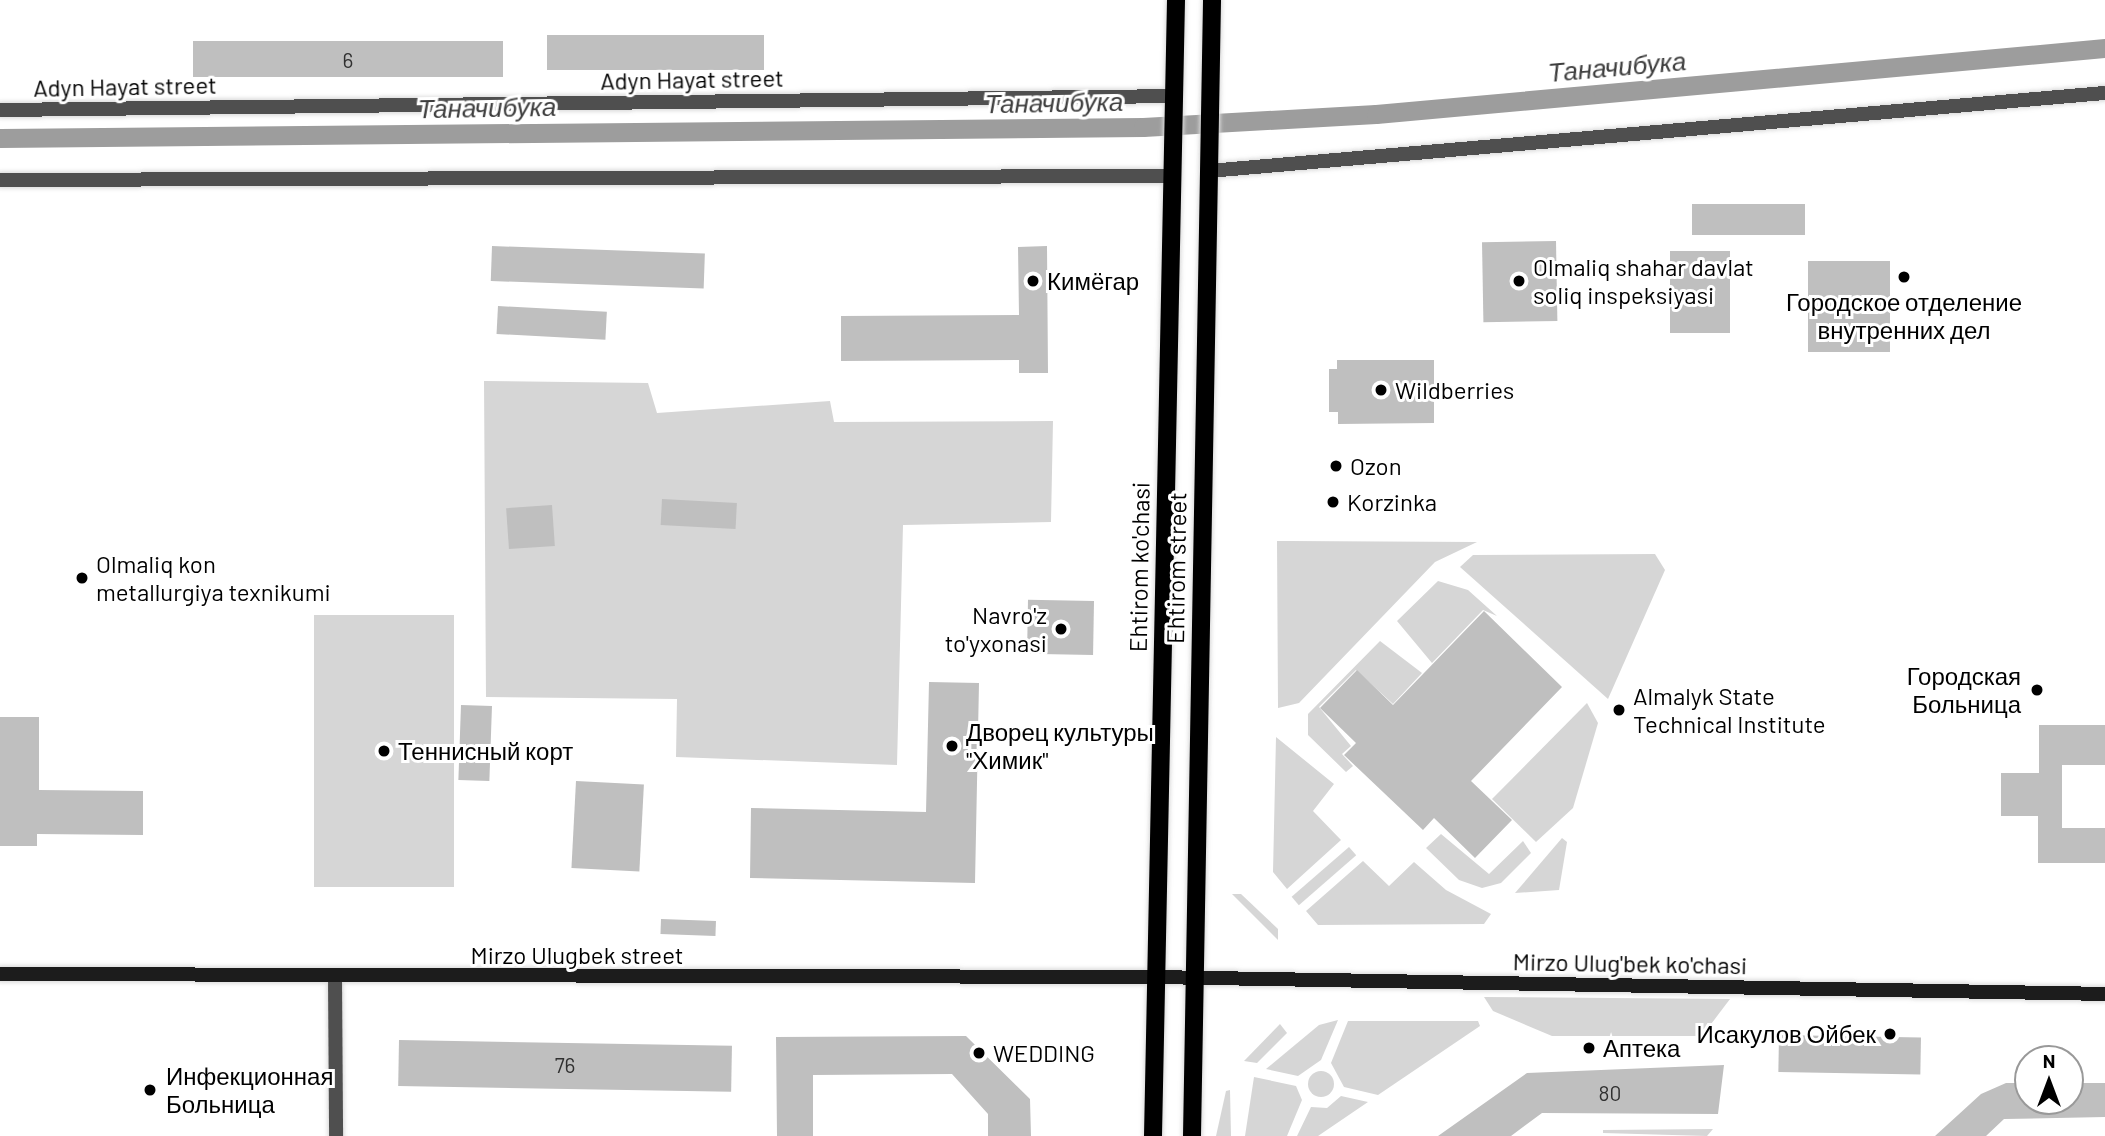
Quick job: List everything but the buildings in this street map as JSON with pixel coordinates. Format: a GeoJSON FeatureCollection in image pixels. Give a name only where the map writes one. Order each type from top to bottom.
{"type":"FeatureCollection","features":[{"type":"Feature","properties":{"kind":"main road","name":"Ehtirom ko'chasi"},"geometry":{"type":"LineString","coordinates":[[1153,1136],[1154,977],[1176,0]]}},
{"type":"Feature","properties":{"kind":"main road"},"geometry":{"type":"LineString","coordinates":[[1209,165],[1212,0]]}},
{"type":"Feature","properties":{"kind":"main road","name":"Ehtirom street"},"geometry":{"type":"LineString","coordinates":[[1192,978],[1209,165]]}},
{"type":"Feature","properties":{"kind":"main road","name":"Mirzo Ulugbek street"},"geometry":{"type":"LineString","coordinates":[[0,974],[335,978],[1154,977]]}},
{"type":"Feature","properties":{"kind":"main road","name":"Mirzo Ulug'bek ko'chasi"},"geometry":{"type":"LineString","coordinates":[[1154,977],[2105,994]]}},
{"type":"Feature","properties":{"kind":"main road"},"geometry":{"type":"LineString","coordinates":[[1192,978],[1192,1136]]}},
{"type":"Feature","properties":{"kind":"street"},"geometry":{"type":"LineString","coordinates":[[1209,165],[2105,93]]}},
{"type":"Feature","properties":{"kind":"street","name":"Adyn Hayat street"},"geometry":{"type":"LineString","coordinates":[[0,110],[1174,96]]}},
{"type":"Feature","properties":{"kind":"street"},"geometry":{"type":"LineString","coordinates":[[0,180],[1172,176]]}},
{"type":"Feature","properties":{"kind":"street"},"geometry":{"type":"LineString","coordinates":[[335,978],[337,1136]]}},
{"type":"Feature","properties":{"kind":"shaded area"},"geometry":{"type":"Polygon","coordinates":[[[484,381],[648,383],[657,413],[830,401],[834,422],[1053,421],[1051,522],[903,525],[897,765],[676,757],[677,699],[486,697],[484,381]]]}},
{"type":"Feature","properties":{"kind":"shaded area"},"geometry":{"type":"Polygon","coordinates":[[[1277,541],[1477,542],[1435,562],[1299,703],[1278,708],[1277,541]]]}},
{"type":"Feature","properties":{"kind":"shaded area"},"geometry":{"type":"Polygon","coordinates":[[[1655,554],[1665,570],[1608,699],[1460,567],[1473,555],[1655,554]]]}},
{"type":"Feature","properties":{"kind":"shaded area"},"geometry":{"type":"Polygon","coordinates":[[[1438,581],[1468,590],[1497,616],[1483,610],[1432,663],[1397,621],[1438,581]]]}},
{"type":"Feature","properties":{"kind":"shaded area","name":"Теннисный корт"},"geometry":{"type":"Polygon","coordinates":[[[314,615],[454,615],[454,887],[314,887],[314,615]]]}},
{"type":"Feature","properties":{"kind":"shaded area"},"geometry":{"type":"Polygon","coordinates":[[[1380,641],[1422,673],[1393,704],[1356,670],[1319,707],[1351,746],[1342,754],[1353,766],[1346,772],[1308,735],[1308,714],[1380,641]]]}},
{"type":"Feature","properties":{"kind":"shaded area"},"geometry":{"type":"Polygon","coordinates":[[[1587,703],[1598,723],[1573,808],[1536,842],[1492,799],[1587,703]]]}},
{"type":"Feature","properties":{"kind":"shaded area"},"geometry":{"type":"Polygon","coordinates":[[[1276,737],[1334,784],[1313,811],[1341,840],[1287,889],[1273,872],[1276,737]]]}},
{"type":"Feature","properties":{"kind":"shaded area"},"geometry":{"type":"Polygon","coordinates":[[[1441,834],[1489,874],[1523,841],[1531,853],[1501,883],[1482,888],[1459,880],[1426,848],[1441,834]]]}},
{"type":"Feature","properties":{"kind":"shaded area"},"geometry":{"type":"Polygon","coordinates":[[[1562,838],[1567,842],[1559,890],[1515,893],[1562,838]]]}},
{"type":"Feature","properties":{"kind":"shaded area"},"geometry":{"type":"Polygon","coordinates":[[[1349,847],[1356,855],[1299,905],[1292,897],[1349,847]]]}},
{"type":"Feature","properties":{"kind":"shaded area"},"geometry":{"type":"Polygon","coordinates":[[[1363,861],[1389,886],[1414,862],[1446,890],[1491,914],[1484,924],[1318,925],[1306,911],[1363,861]]]}},
{"type":"Feature","properties":{"kind":"shaded area"},"geometry":{"type":"Polygon","coordinates":[[[1232,894],[1241,894],[1278,929],[1278,940],[1232,894]]]}},
{"type":"Feature","properties":{"kind":"shaded area"},"geometry":{"type":"Polygon","coordinates":[[[1484,997],[1730,999],[1702,1036],[1552,1036],[1493,1011],[1484,997]]]}},
{"type":"Feature","properties":{"kind":"shaded area"},"geometry":{"type":"Polygon","coordinates":[[[1338,1020],[1321,1060],[1298,1076],[1266,1069],[1319,1025],[1338,1020]]]}},
{"type":"Feature","properties":{"kind":"shaded area"},"geometry":{"type":"Polygon","coordinates":[[[1348,1021],[1478,1021],[1480,1026],[1378,1095],[1344,1087],[1331,1063],[1348,1021]]]}},
{"type":"Feature","properties":{"kind":"shaded area"},"geometry":{"type":"Polygon","coordinates":[[[1280,1024],[1287,1033],[1257,1063],[1244,1061],[1280,1024]]]}},
{"type":"Feature","properties":{"kind":"shaded area"},"geometry":{"type":"Polygon","coordinates":[[[1321,1071],[1330,1075],[1334,1084],[1330,1093],[1321,1097],[1312,1093],[1308,1084],[1312,1075],[1321,1071]]]}},
{"type":"Feature","properties":{"kind":"shaded area"},"geometry":{"type":"Polygon","coordinates":[[[1254,1077],[1296,1086],[1302,1100],[1287,1136],[1245,1136],[1254,1077]]]}},
{"type":"Feature","properties":{"kind":"shaded area"},"geometry":{"type":"Polygon","coordinates":[[[1230,1090],[1231,1136],[1216,1136],[1226,1091],[1230,1090]]]}},
{"type":"Feature","properties":{"kind":"shaded area"},"geometry":{"type":"Polygon","coordinates":[[[1341,1096],[1368,1102],[1318,1136],[1297,1136],[1311,1107],[1327,1108],[1341,1096]]]}},
{"type":"Feature","properties":{"kind":"shaded area"},"geometry":{"type":"Polygon","coordinates":[[[1713,1129],[1707,1136],[1603,1133],[1603,1130],[1713,1129]]]}},
{"type":"Feature","properties":{"kind":"waterway","name":"Таначибука"},"geometry":{"type":"LineString","coordinates":[[0,138],[1143,127],[1376,114],[2105,48]]}},
{"type":"Feature","properties":{"kind":"place","name":"Городское отделение внутренних дел"},"geometry":{"type":"Point","coordinates":[1904,277]}},
{"type":"Feature","properties":{"kind":"place","name":"Кимёгар"},"geometry":{"type":"Point","coordinates":[1033,281]}},
{"type":"Feature","properties":{"kind":"place","name":"Olmaliq shahar davlat soliq inspeksiyasi"},"geometry":{"type":"Point","coordinates":[1519,281]}},
{"type":"Feature","properties":{"kind":"place","name":"Wildberries"},"geometry":{"type":"Point","coordinates":[1381,390]}},
{"type":"Feature","properties":{"kind":"place","name":"Ozon"},"geometry":{"type":"Point","coordinates":[1336,466]}},
{"type":"Feature","properties":{"kind":"place","name":"Korzinka"},"geometry":{"type":"Point","coordinates":[1333,502]}},
{"type":"Feature","properties":{"kind":"place","name":"Olmaliq kon metallurgiya texnikumi"},"geometry":{"type":"Point","coordinates":[82,578]}},
{"type":"Feature","properties":{"kind":"place","name":"Navro'z to'yxonasi"},"geometry":{"type":"Point","coordinates":[1061,629]}},
{"type":"Feature","properties":{"kind":"place","name":"Городская Больница"},"geometry":{"type":"Point","coordinates":[2037,690]}},
{"type":"Feature","properties":{"kind":"place","name":"Almalyk State Technical Institute"},"geometry":{"type":"Point","coordinates":[1619,710]}},
{"type":"Feature","properties":{"kind":"place","name":"Дворец культуры \"Химик\""},"geometry":{"type":"Point","coordinates":[952,746]}},
{"type":"Feature","properties":{"kind":"place","name":"Теннисный корт"},"geometry":{"type":"Point","coordinates":[384,751]}},
{"type":"Feature","properties":{"kind":"place","name":"Исакулов Ойбек"},"geometry":{"type":"Point","coordinates":[1890,1034]}},
{"type":"Feature","properties":{"kind":"place","name":"Аптека"},"geometry":{"type":"Point","coordinates":[1589,1048]}},
{"type":"Feature","properties":{"kind":"place","name":"WEDDING"},"geometry":{"type":"Point","coordinates":[979,1053]}},
{"type":"Feature","properties":{"kind":"place","name":"Инфекционная Больница"},"geometry":{"type":"Point","coordinates":[150,1090]}}]}
